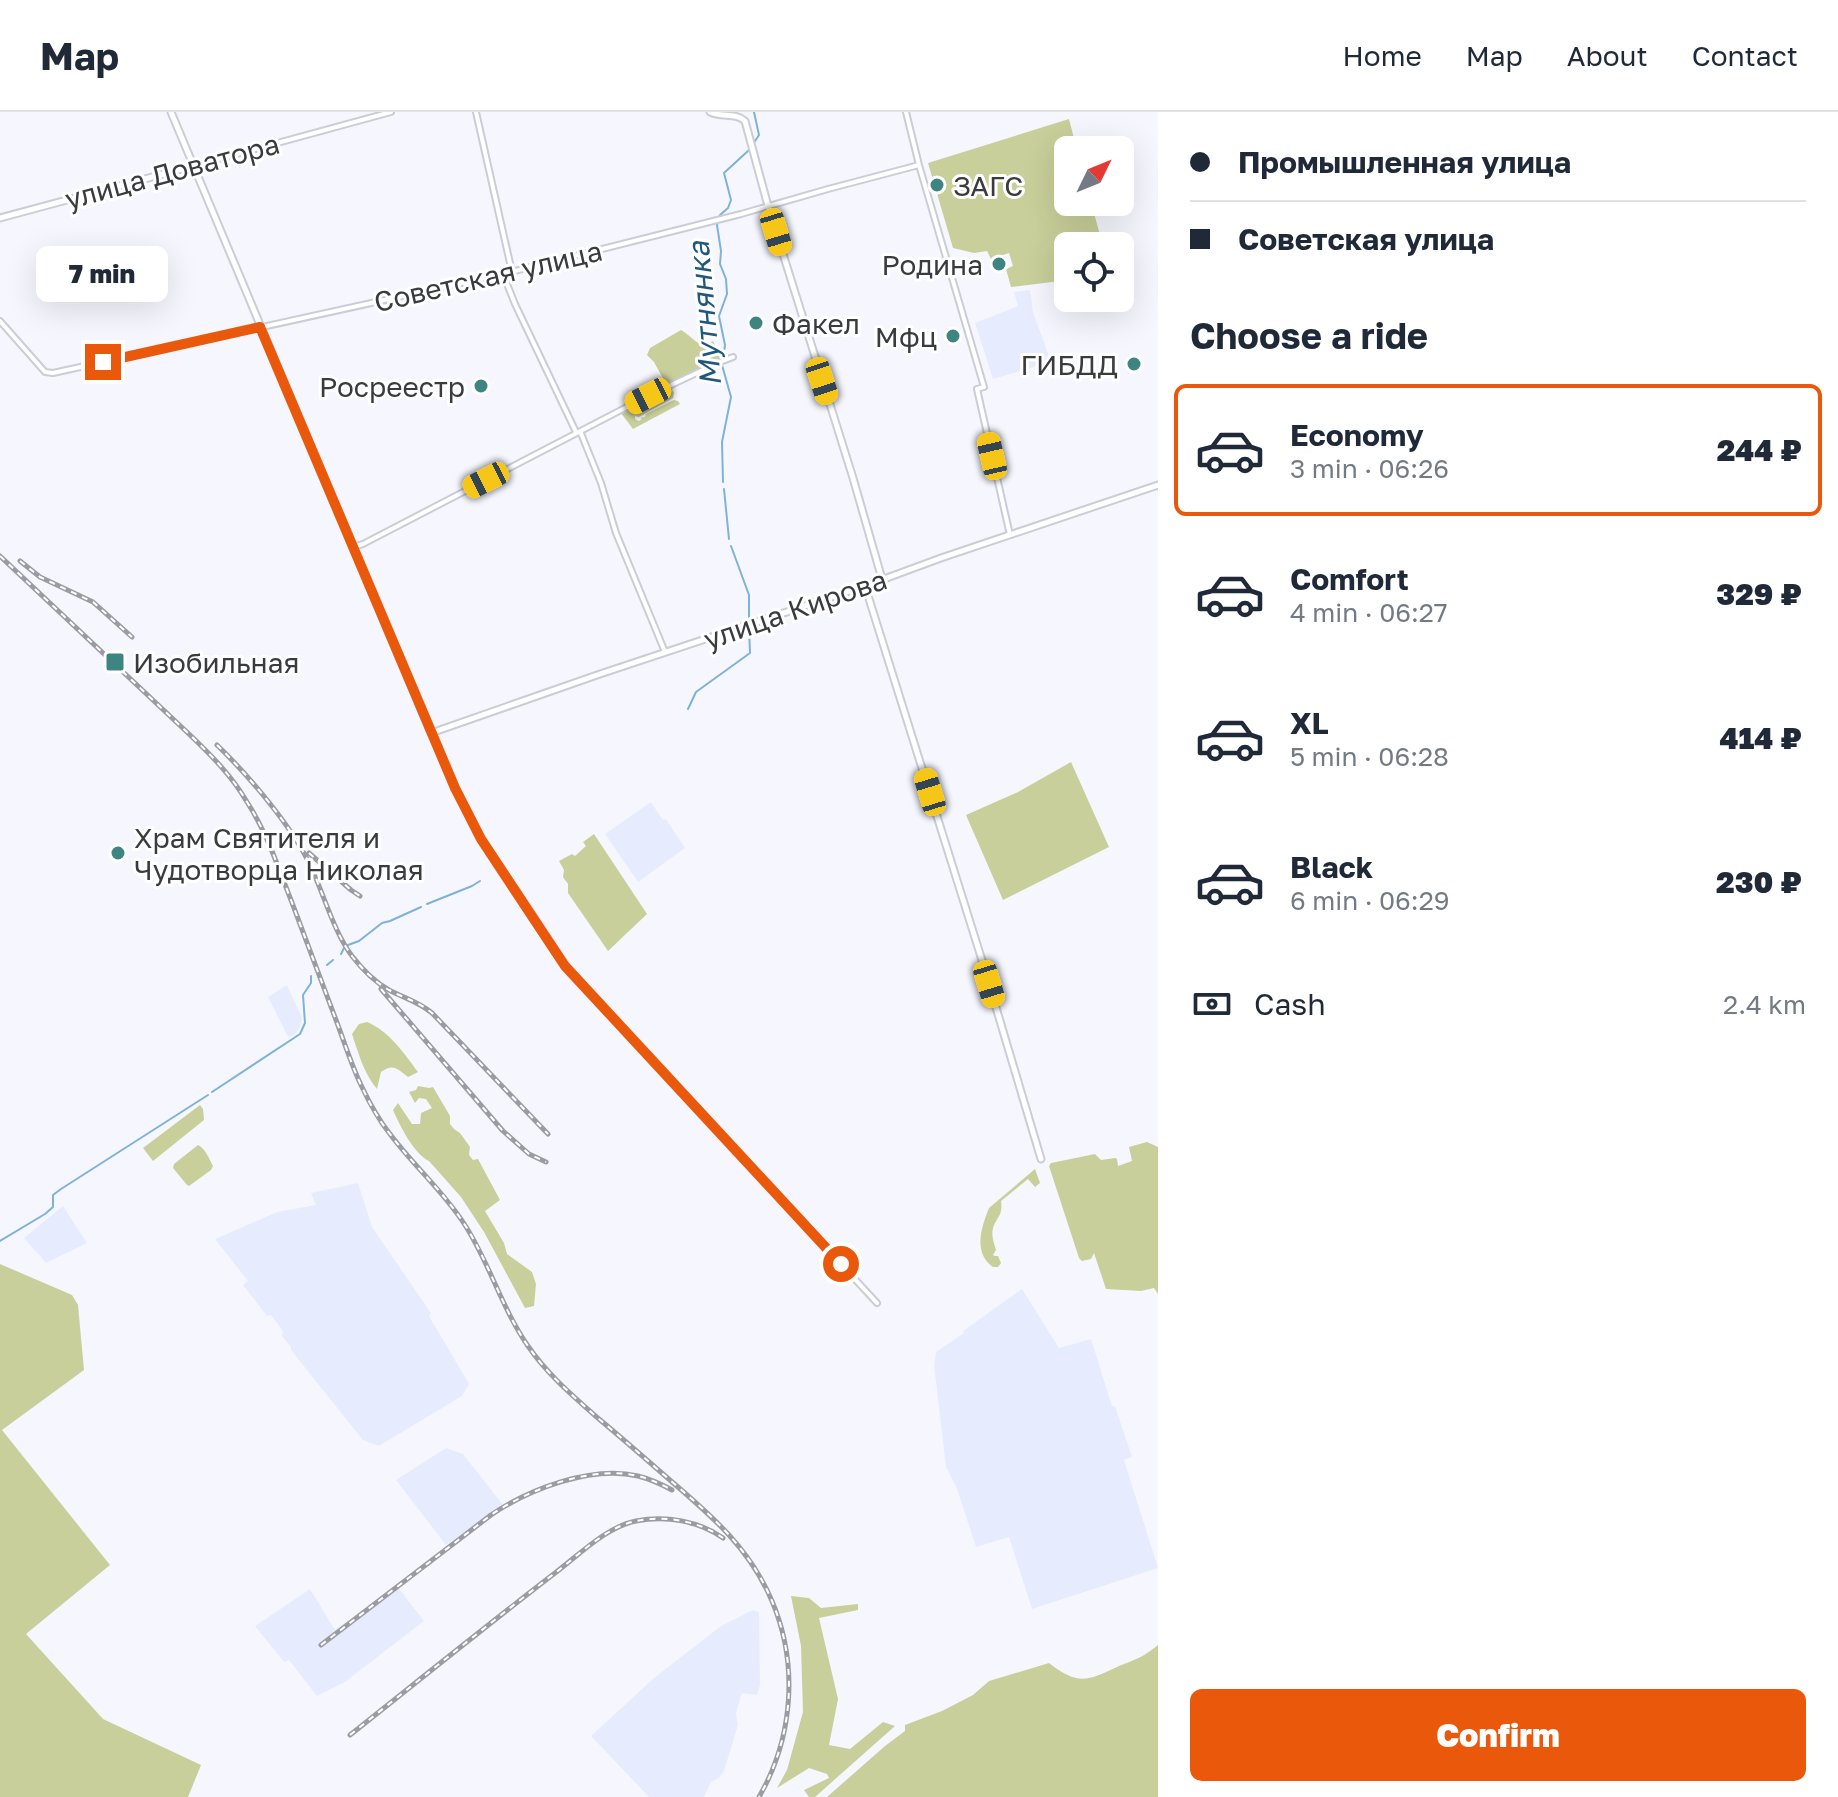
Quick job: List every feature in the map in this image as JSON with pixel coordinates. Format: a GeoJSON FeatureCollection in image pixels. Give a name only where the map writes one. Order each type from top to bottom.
{"type":"FeatureCollection","features":[{"type":"Feature","properties":{"kind":"main road"},"geometry":{"type":"LineString","coordinates":[[171,112],[431,733]]}},
{"type":"Feature","properties":{"kind":"main road"},"geometry":{"type":"LineString","coordinates":[[712,113],[738,115],[745,121],[882,579]]}},
{"type":"Feature","properties":{"kind":"main road","name":"улица Доватора"},"geometry":{"type":"LineString","coordinates":[[0,218],[193,166]]}},
{"type":"Feature","properties":{"kind":"main road","name":"улица Кирова"},"geometry":{"type":"LineString","coordinates":[[431,733],[1158,485]]}},
{"type":"Feature","properties":{"kind":"main road"},"geometry":{"type":"LineString","coordinates":[[865,586],[978,945],[1041,1159]]}},
{"type":"Feature","properties":{"kind":"street","name":"улица Доватора"},"geometry":{"type":"LineString","coordinates":[[193,166],[391,112]]}},
{"type":"Feature","properties":{"kind":"street"},"geometry":{"type":"LineString","coordinates":[[476,112],[512,272]]}},
{"type":"Feature","properties":{"kind":"street"},"geometry":{"type":"LineString","coordinates":[[906,112],[984,387],[977,389],[1010,535]]}},
{"type":"Feature","properties":{"kind":"street","name":"Советская улица"},"geometry":{"type":"LineString","coordinates":[[0,321],[45,372],[53,373],[512,272],[712,222],[919,165]]}},
{"type":"Feature","properties":{"kind":"street"},"geometry":{"type":"LineString","coordinates":[[503,274],[601,483],[616,533],[666,653]]}},
{"type":"Feature","properties":{"kind":"street"},"geometry":{"type":"LineString","coordinates":[[353,547],[733,357]]}},
{"type":"Feature","properties":{"kind":"street"},"geometry":{"type":"LineString","coordinates":[[431,733],[481,839],[565,966],[877,1303]]}},
{"type":"Feature","properties":{"kind":"shaded area"},"geometry":{"type":"Polygon","coordinates":[[[1030,290],[1033,312],[1051,362],[993,379],[975,323],[1018,306],[1014,292],[1030,290]]]}},
{"type":"Feature","properties":{"kind":"shaded area"},"geometry":{"type":"Polygon","coordinates":[[[651,802],[685,848],[638,882],[605,834],[651,802]]]}},
{"type":"Feature","properties":{"kind":"shaded area"},"geometry":{"type":"Polygon","coordinates":[[[287,985],[302,1018],[299,1029],[288,1037],[268,997],[287,985]]]}},
{"type":"Feature","properties":{"kind":"shaded area"},"geometry":{"type":"Polygon","coordinates":[[[358,1183],[372,1227],[431,1313],[429,1316],[469,1384],[462,1396],[379,1446],[363,1440],[291,1350],[282,1336],[283,1331],[243,1285],[248,1281],[215,1239],[277,1212],[316,1205],[311,1193],[358,1183]]]}},
{"type":"Feature","properties":{"kind":"shaded area"},"geometry":{"type":"Polygon","coordinates":[[[63,1206],[87,1243],[46,1263],[24,1238],[63,1206]]]}},
{"type":"Feature","properties":{"kind":"shaded area"},"geometry":{"type":"Polygon","coordinates":[[[1022,1289],[1059,1348],[1091,1339],[1132,1457],[1124,1460],[1158,1568],[1032,1609],[1009,1537],[976,1547],[956,1486],[946,1467],[934,1365],[936,1352],[1022,1289]]]}},
{"type":"Feature","properties":{"kind":"shaded area"},"geometry":{"type":"Polygon","coordinates":[[[446,1448],[463,1454],[503,1505],[446,1545],[396,1480],[446,1448]]]}},
{"type":"Feature","properties":{"kind":"shaded area"},"geometry":{"type":"Polygon","coordinates":[[[397,1586],[424,1621],[345,1682],[317,1696],[289,1660],[284,1662],[255,1626],[310,1589],[335,1630],[397,1586]]]}},
{"type":"Feature","properties":{"kind":"shaded area"},"geometry":{"type":"Polygon","coordinates":[[[753,1610],[759,1612],[760,1685],[757,1695],[742,1693],[736,1713],[738,1725],[724,1771],[711,1782],[704,1797],[649,1797],[591,1736],[654,1678],[721,1626],[753,1610]]]}},
{"type":"Feature","properties":{"kind":"green space"},"geometry":{"type":"Polygon","coordinates":[[[1069,119],[1073,136],[1054,136],[1054,216],[1095,216],[1099,232],[1054,232],[1054,282],[1011,287],[1006,269],[1013,266],[1009,253],[991,259],[987,251],[974,253],[953,248],[928,163],[1069,119]]]}},
{"type":"Feature","properties":{"kind":"green space"},"geometry":{"type":"Polygon","coordinates":[[[681,330],[705,346],[713,341],[721,356],[719,360],[666,384],[647,355],[650,348],[681,330]]]}},
{"type":"Feature","properties":{"kind":"green space"},"geometry":{"type":"Polygon","coordinates":[[[671,388],[673,398],[639,417],[635,416],[635,419],[639,421],[646,414],[674,400],[680,404],[633,429],[621,413],[671,388]]]}},
{"type":"Feature","properties":{"kind":"green space"},"geometry":{"type":"Polygon","coordinates":[[[1071,762],[1109,847],[1003,900],[966,815],[1018,792],[1071,762]]]}},
{"type":"Feature","properties":{"kind":"green space"},"geometry":{"type":"Polygon","coordinates":[[[594,834],[647,914],[608,951],[568,893],[568,884],[559,861],[572,854],[575,856],[586,846],[583,842],[594,834]]]}},
{"type":"Feature","properties":{"kind":"green space"},"geometry":{"type":"Polygon","coordinates":[[[367,1022],[389,1037],[418,1072],[408,1077],[395,1068],[385,1069],[381,1072],[377,1089],[365,1070],[352,1034],[359,1024],[367,1022]]]}},
{"type":"Feature","properties":{"kind":"green space"},"geometry":{"type":"Polygon","coordinates":[[[418,1086],[433,1087],[450,1116],[450,1124],[470,1147],[469,1155],[473,1160],[478,1159],[500,1200],[485,1211],[507,1254],[532,1272],[536,1284],[534,1306],[525,1308],[484,1232],[461,1197],[418,1152],[399,1124],[393,1110],[398,1103],[412,1124],[420,1124],[421,1113],[432,1108],[426,1099],[419,1098],[415,1103],[409,1092],[418,1086]]]}},
{"type":"Feature","properties":{"kind":"green space"},"geometry":{"type":"Polygon","coordinates":[[[200,1105],[204,1120],[153,1161],[143,1148],[200,1105]]]}},
{"type":"Feature","properties":{"kind":"green space"},"geometry":{"type":"Polygon","coordinates":[[[1147,1142],[1158,1147],[1158,1294],[1154,1288],[1141,1291],[1106,1289],[1094,1253],[1091,1259],[1082,1261],[1079,1258],[1049,1166],[1095,1154],[1101,1160],[1117,1159],[1118,1166],[1132,1161],[1129,1147],[1147,1142]]]}},
{"type":"Feature","properties":{"kind":"green space"},"geometry":{"type":"Polygon","coordinates":[[[198,1145],[213,1166],[189,1186],[173,1168],[198,1145]]]}},
{"type":"Feature","properties":{"kind":"green space"},"geometry":{"type":"Polygon","coordinates":[[[1035,1169],[1040,1183],[1035,1187],[1028,1179],[1001,1201],[992,1234],[996,1250],[993,1255],[998,1256],[1001,1263],[993,1267],[983,1255],[980,1240],[989,1208],[1035,1169]]]}},
{"type":"Feature","properties":{"kind":"green space"},"geometry":{"type":"Polygon","coordinates":[[[0,1264],[72,1295],[78,1305],[84,1370],[2,1430],[110,1565],[26,1634],[103,1719],[201,1765],[188,1797],[0,1797],[0,1264]]]}},
{"type":"Feature","properties":{"kind":"green space"},"geometry":{"type":"Polygon","coordinates":[[[791,1596],[809,1598],[821,1608],[858,1604],[858,1610],[819,1618],[838,1699],[829,1745],[850,1749],[883,1722],[895,1726],[815,1797],[809,1797],[804,1790],[829,1778],[827,1774],[809,1768],[777,1788],[787,1770],[803,1712],[801,1646],[791,1596]]]}},
{"type":"Feature","properties":{"kind":"green space"},"geometry":{"type":"Polygon","coordinates":[[[1158,1645],[1158,1797],[827,1797],[905,1731],[905,1725],[973,1695],[989,1681],[1049,1663],[1076,1678],[1091,1678],[1140,1657],[1158,1645]]]}},
{"type":"Feature","properties":{"kind":"waterway","name":"Мутнянка"},"geometry":{"type":"LineString","coordinates":[[723,482],[722,442],[731,397],[722,365],[725,345],[719,316],[727,294],[726,279],[720,264],[717,225],[731,200],[724,173],[749,150],[759,135],[754,112]]}},
{"type":"Feature","properties":{"kind":"waterway","name":"Мутнянка"},"geometry":{"type":"LineString","coordinates":[[724,489],[729,539]]}},
{"type":"Feature","properties":{"kind":"waterway","name":"Мутнянка"},"geometry":{"type":"LineString","coordinates":[[731,546],[749,595],[749,621]]}},
{"type":"Feature","properties":{"kind":"waterway","name":"Мутнянка"},"geometry":{"type":"LineString","coordinates":[[688,709],[696,692],[750,653],[749,628]]}},
{"type":"Feature","properties":{"kind":"waterway"},"geometry":{"type":"LineString","coordinates":[[427,904],[480,881]]}},
{"type":"Feature","properties":{"kind":"waterway"},"geometry":{"type":"LineString","coordinates":[[348,945],[359,941],[382,923],[421,907]]}},
{"type":"Feature","properties":{"kind":"waterway"},"geometry":{"type":"LineString","coordinates":[[341,954],[344,948]]}},
{"type":"Feature","properties":{"kind":"waterway"},"geometry":{"type":"LineString","coordinates":[[327,965],[333,960]]}},
{"type":"Feature","properties":{"kind":"waterway"},"geometry":{"type":"LineString","coordinates":[[212,1092],[300,1034],[305,1023],[303,995],[311,983],[311,976]]}},
{"type":"Feature","properties":{"kind":"waterway"},"geometry":{"type":"LineString","coordinates":[[0,1241],[45,1214],[53,1207],[53,1195],[61,1189],[208,1095]]}},
{"type":"Feature","properties":{"kind":"railway"},"geometry":{"type":"LineString","coordinates":[[0,556],[197,742],[235,783],[272,850],[367,1098],[390,1134],[463,1222],[528,1346],[570,1393],[716,1521],[753,1565],[781,1625],[789,1676],[785,1726],[779,1750],[759,1797]]}},
{"type":"Feature","properties":{"kind":"railway"},"geometry":{"type":"LineString","coordinates":[[20,561],[40,577],[93,602],[132,637]]}},
{"type":"Feature","properties":{"kind":"railway"},"geometry":{"type":"LineString","coordinates":[[217,745],[256,786],[293,835],[311,867],[340,936],[356,961],[384,987],[432,1013],[548,1134]]}},
{"type":"Feature","properties":{"kind":"railway"},"geometry":{"type":"LineString","coordinates":[[309,853],[360,896]]}},
{"type":"Feature","properties":{"kind":"railway"},"geometry":{"type":"LineString","coordinates":[[381,989],[503,1131],[529,1154],[546,1162]]}},
{"type":"Feature","properties":{"kind":"railway"},"geometry":{"type":"LineString","coordinates":[[321,1645],[491,1515],[542,1488],[581,1477],[620,1473],[638,1476],[672,1490]]}},
{"type":"Feature","properties":{"kind":"railway"},"geometry":{"type":"LineString","coordinates":[[350,1735],[583,1550],[614,1529],[647,1519],[670,1519],[704,1527],[723,1538]]}},
{"type":"Feature","properties":{"kind":"place","name":"ЗАГС"},"geometry":{"type":"Point","coordinates":[937,185]}},
{"type":"Feature","properties":{"kind":"place","name":"Родина"},"geometry":{"type":"Point","coordinates":[999,264]}},
{"type":"Feature","properties":{"kind":"place","name":"Факел"},"geometry":{"type":"Point","coordinates":[756,323]}},
{"type":"Feature","properties":{"kind":"place","name":"Мфц"},"geometry":{"type":"Point","coordinates":[953,336]}},
{"type":"Feature","properties":{"kind":"place","name":"ГИБДД"},"geometry":{"type":"Point","coordinates":[1134,364]}},
{"type":"Feature","properties":{"kind":"place","name":"Росреестр"},"geometry":{"type":"Point","coordinates":[481,386]}},
{"type":"Feature","properties":{"kind":"place","name":"Изобильная"},"geometry":{"type":"Point","coordinates":[115,662]}},
{"type":"Feature","properties":{"kind":"place","name":"Храм Святителя и Чудотворца Николая"},"geometry":{"type":"Point","coordinates":[118,853]}},
{"type":"Feature","properties":{"kind":"route"},"geometry":{"type":"LineString","coordinates":[[103,362],[260,327],[455,788],[481,839],[565,966],[841,1264]]}}]}
